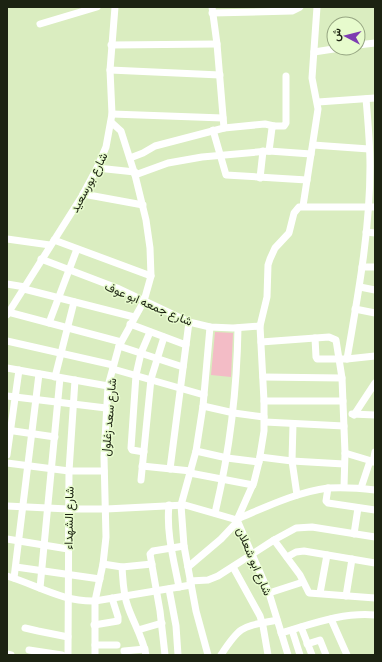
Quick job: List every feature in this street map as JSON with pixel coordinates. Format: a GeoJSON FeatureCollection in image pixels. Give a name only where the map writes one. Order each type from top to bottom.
{"type":"FeatureCollection","features":[{"type":"Feature","properties":{"kind":"street"},"geometry":{"type":"LineString","coordinates":[[40,24],[97,7]]}},
{"type":"Feature","properties":{"kind":"street","name":"شارع بورسعيد"},"geometry":{"type":"LineString","coordinates":[[8,314],[83,194],[106,148],[112,114],[110,70],[115,7]]}},
{"type":"Feature","properties":{"kind":"street"},"geometry":{"type":"LineString","coordinates":[[224,128],[217,44],[212,10],[292,11],[300,7]]}},
{"type":"Feature","properties":{"kind":"street"},"geometry":{"type":"LineString","coordinates":[[316,7],[313,83],[318,102],[303,206],[371,207]]}},
{"type":"Feature","properties":{"kind":"street"},"geometry":{"type":"LineString","coordinates":[[111,46],[217,44]]}},
{"type":"Feature","properties":{"kind":"street"},"geometry":{"type":"LineString","coordinates":[[314,52],[326,50]]}},
{"type":"Feature","properties":{"kind":"street"},"geometry":{"type":"LineString","coordinates":[[110,70],[220,75]]}},
{"type":"Feature","properties":{"kind":"street"},"geometry":{"type":"LineString","coordinates":[[130,158],[155,146],[213,130],[265,124],[284,126],[286,123],[286,76]]}},
{"type":"Feature","properties":{"kind":"street"},"geometry":{"type":"LineString","coordinates":[[318,102],[375,98]]}},
{"type":"Feature","properties":{"kind":"street"},"geometry":{"type":"LineString","coordinates":[[344,487],[345,453],[342,378],[343,359],[356,309],[366,232],[371,207],[369,149],[372,126],[366,99]]}},
{"type":"Feature","properties":{"kind":"street"},"geometry":{"type":"LineString","coordinates":[[112,114],[223,118]]}},
{"type":"Feature","properties":{"kind":"street","name":"شارع سعد زغلول"},"geometry":{"type":"LineString","coordinates":[[95,655],[95,601],[103,564],[106,537],[104,471],[108,386],[120,344],[144,301],[151,276],[150,248],[143,205],[135,173],[122,132],[111,122]]}},
{"type":"Feature","properties":{"kind":"street"},"geometry":{"type":"LineString","coordinates":[[260,178],[266,151],[274,126]]}},
{"type":"Feature","properties":{"kind":"street"},"geometry":{"type":"LineString","coordinates":[[213,130],[226,175],[307,180]]}},
{"type":"Feature","properties":{"kind":"street"},"geometry":{"type":"LineString","coordinates":[[313,145],[369,149]]}},
{"type":"Feature","properties":{"kind":"street"},"geometry":{"type":"LineString","coordinates":[[97,168],[135,173],[179,160],[220,155],[266,151],[311,154]]}},
{"type":"Feature","properties":{"kind":"street"},"geometry":{"type":"LineString","coordinates":[[83,194],[143,205]]}},
{"type":"Feature","properties":{"kind":"street","name":"شارع ابو شعلان"},"geometry":{"type":"LineString","coordinates":[[288,655],[269,593],[237,520],[253,485],[260,460],[265,420],[260,326],[267,297],[270,259],[275,248],[289,232],[296,210],[303,206]]}},
{"type":"Feature","properties":{"kind":"street"},"geometry":{"type":"LineString","coordinates":[[366,232],[375,233]]}},
{"type":"Feature","properties":{"kind":"street"},"geometry":{"type":"LineString","coordinates":[[7,239],[52,243],[77,249],[151,276]]}},
{"type":"Feature","properties":{"kind":"street"},"geometry":{"type":"LineString","coordinates":[[49,323],[77,249]]}},
{"type":"Feature","properties":{"kind":"street","name":"شارع جمعه ابو عوف"},"geometry":{"type":"LineString","coordinates":[[41,259],[117,288],[189,322],[210,327],[238,328],[260,326]]}},
{"type":"Feature","properties":{"kind":"street"},"geometry":{"type":"LineString","coordinates":[[362,267],[375,268]]}},
{"type":"Feature","properties":{"kind":"street"},"geometry":{"type":"LineString","coordinates":[[7,284],[134,317]]}},
{"type":"Feature","properties":{"kind":"street"},"geometry":{"type":"LineString","coordinates":[[360,287],[375,290]]}},
{"type":"Feature","properties":{"kind":"street"},"geometry":{"type":"LineString","coordinates":[[40,588],[58,402],[60,353],[74,302]]}},
{"type":"Feature","properties":{"kind":"street"},"geometry":{"type":"LineString","coordinates":[[356,309],[375,314]]}},
{"type":"Feature","properties":{"kind":"street"},"geometry":{"type":"LineString","coordinates":[[8,314],[49,323],[120,344],[141,353],[183,367]]}},
{"type":"Feature","properties":{"kind":"street"},"geometry":{"type":"LineString","coordinates":[[170,469],[189,322]]}},
{"type":"Feature","properties":{"kind":"street"},"geometry":{"type":"LineString","coordinates":[[130,324],[186,345]]}},
{"type":"Feature","properties":{"kind":"street"},"geometry":{"type":"LineString","coordinates":[[208,655],[184,546],[181,505],[196,451],[203,406],[210,327]]}},
{"type":"Feature","properties":{"kind":"street"},"geometry":{"type":"LineString","coordinates":[[216,513],[234,413],[238,328]]}},
{"type":"Feature","properties":{"kind":"street"},"geometry":{"type":"LineString","coordinates":[[144,452],[134,451],[131,448],[136,375],[141,353],[150,332]]}},
{"type":"Feature","properties":{"kind":"street"},"geometry":{"type":"LineString","coordinates":[[141,480],[151,379],[164,337]]}},
{"type":"Feature","properties":{"kind":"street"},"geometry":{"type":"LineString","coordinates":[[261,342],[329,337],[335,338],[343,359]]}},
{"type":"Feature","properties":{"kind":"street"},"geometry":{"type":"LineString","coordinates":[[315,338],[317,358],[343,359],[375,356]]}},
{"type":"Feature","properties":{"kind":"street"},"geometry":{"type":"LineString","coordinates":[[7,341],[113,367],[204,395]]}},
{"type":"Feature","properties":{"kind":"street"},"geometry":{"type":"LineString","coordinates":[[7,368],[108,386]]}},
{"type":"Feature","properties":{"kind":"street"},"geometry":{"type":"LineString","coordinates":[[7,455],[9,430],[18,370]]}},
{"type":"Feature","properties":{"kind":"street"},"geometry":{"type":"LineString","coordinates":[[39,374],[18,540],[16,567],[11,577],[67,599],[95,601],[169,589],[213,579],[291,530],[302,527],[312,527],[375,538]]}},
{"type":"Feature","properties":{"kind":"street"},"geometry":{"type":"LineString","coordinates":[[263,377],[342,378]]}},
{"type":"Feature","properties":{"kind":"street","name":"شارع الشهداء"},"geometry":{"type":"LineString","coordinates":[[68,655],[68,509],[75,380]]}},
{"type":"Feature","properties":{"kind":"street"},"geometry":{"type":"LineString","coordinates":[[354,414],[375,383]]}},
{"type":"Feature","properties":{"kind":"street"},"geometry":{"type":"LineString","coordinates":[[7,396],[106,408]]}},
{"type":"Feature","properties":{"kind":"street"},"geometry":{"type":"LineString","coordinates":[[264,401],[343,401]]}},
{"type":"Feature","properties":{"kind":"street"},"geometry":{"type":"LineString","coordinates":[[203,406],[265,420],[293,424],[344,426]]}},
{"type":"Feature","properties":{"kind":"street"},"geometry":{"type":"LineString","coordinates":[[344,414],[375,415]]}},
{"type":"Feature","properties":{"kind":"street"},"geometry":{"type":"LineString","coordinates":[[293,424],[292,461],[297,495]]}},
{"type":"Feature","properties":{"kind":"street"},"geometry":{"type":"LineString","coordinates":[[9,430],[55,437]]}},
{"type":"Feature","properties":{"kind":"street"},"geometry":{"type":"LineString","coordinates":[[196,451],[227,458],[344,464]]}},
{"type":"Feature","properties":{"kind":"street"},"geometry":{"type":"LineString","coordinates":[[360,488],[373,462],[375,452]]}},
{"type":"Feature","properties":{"kind":"street"},"geometry":{"type":"LineString","coordinates":[[345,453],[373,462]]}},
{"type":"Feature","properties":{"kind":"street"},"geometry":{"type":"LineString","coordinates":[[7,463],[69,471],[104,471]]}},
{"type":"Feature","properties":{"kind":"street"},"geometry":{"type":"LineString","coordinates":[[142,466],[191,472],[253,485]]}},
{"type":"Feature","properties":{"kind":"street"},"geometry":{"type":"LineString","coordinates":[[188,567],[221,539],[237,520],[297,495],[328,488],[344,487],[375,490]]}},
{"type":"Feature","properties":{"kind":"street"},"geometry":{"type":"LineString","coordinates":[[328,488],[326,501],[328,503],[375,510]]}},
{"type":"Feature","properties":{"kind":"street"},"geometry":{"type":"LineString","coordinates":[[7,506],[48,509],[106,509],[188,505],[237,520]]}},
{"type":"Feature","properties":{"kind":"street"},"geometry":{"type":"LineString","coordinates":[[169,506],[172,548],[179,587]]}},
{"type":"Feature","properties":{"kind":"street"},"geometry":{"type":"LineString","coordinates":[[354,534],[358,508]]}},
{"type":"Feature","properties":{"kind":"street"},"geometry":{"type":"LineString","coordinates":[[7,538],[68,549]]}},
{"type":"Feature","properties":{"kind":"street"},"geometry":{"type":"LineString","coordinates":[[274,540],[300,575],[308,592],[375,598]]}},
{"type":"Feature","properties":{"kind":"street"},"geometry":{"type":"LineString","coordinates":[[165,655],[162,623],[150,555],[152,551],[184,546]]}},
{"type":"Feature","properties":{"kind":"street"},"geometry":{"type":"LineString","coordinates":[[287,557],[300,551],[375,563]]}},
{"type":"Feature","properties":{"kind":"street"},"geometry":{"type":"LineString","coordinates":[[320,594],[327,555]]}},
{"type":"Feature","properties":{"kind":"street"},"geometry":{"type":"LineString","coordinates":[[346,596],[352,559]]}},
{"type":"Feature","properties":{"kind":"street"},"geometry":{"type":"LineString","coordinates":[[103,564],[122,567],[152,564]]}},
{"type":"Feature","properties":{"kind":"street"},"geometry":{"type":"LineString","coordinates":[[16,567],[100,579]]}},
{"type":"Feature","properties":{"kind":"street"},"geometry":{"type":"LineString","coordinates":[[122,567],[124,596],[145,652],[124,650]]}},
{"type":"Feature","properties":{"kind":"street"},"geometry":{"type":"LineString","coordinates":[[233,567],[263,623],[268,655]]}},
{"type":"Feature","properties":{"kind":"street"},"geometry":{"type":"LineString","coordinates":[[269,593],[303,582]]}},
{"type":"Feature","properties":{"kind":"street"},"geometry":{"type":"LineString","coordinates":[[169,589],[176,626],[178,655]]}},
{"type":"Feature","properties":{"kind":"street"},"geometry":{"type":"LineString","coordinates":[[94,625],[116,622],[118,619],[112,598]]}},
{"type":"Feature","properties":{"kind":"street"},"geometry":{"type":"LineString","coordinates":[[281,633],[331,619],[358,614],[375,614]]}},
{"type":"Feature","properties":{"kind":"street"},"geometry":{"type":"LineString","coordinates":[[331,619],[347,655]]}},
{"type":"Feature","properties":{"kind":"street"},"geometry":{"type":"LineString","coordinates":[[221,655],[238,631],[248,626],[277,620]]}},
{"type":"Feature","properties":{"kind":"street"},"geometry":{"type":"LineString","coordinates":[[138,630],[162,623]]}},
{"type":"Feature","properties":{"kind":"street"},"geometry":{"type":"LineString","coordinates":[[301,627],[312,655]]}},
{"type":"Feature","properties":{"kind":"street"},"geometry":{"type":"LineString","coordinates":[[25,628],[68,637]]}},
{"type":"Feature","properties":{"kind":"street"},"geometry":{"type":"LineString","coordinates":[[292,630],[300,655]]}},
{"type":"Feature","properties":{"kind":"street"},"geometry":{"type":"LineString","coordinates":[[307,644],[320,640],[326,655]]}},
{"type":"Feature","properties":{"kind":"street"},"geometry":{"type":"LineString","coordinates":[[95,645],[117,645]]}},
{"type":"Feature","properties":{"kind":"street"},"geometry":{"type":"LineString","coordinates":[[29,650],[62,655]]}},
{"type":"Feature","properties":{"kind":"street"},"geometry":{"type":"LineString","coordinates":[[7,654],[11,655]]}},
{"type":"Feature","properties":{"kind":"building"},"geometry":{"type":"Polygon","coordinates":[[[215,332],[233,333],[231,377],[211,375],[215,332]]]}}]}
